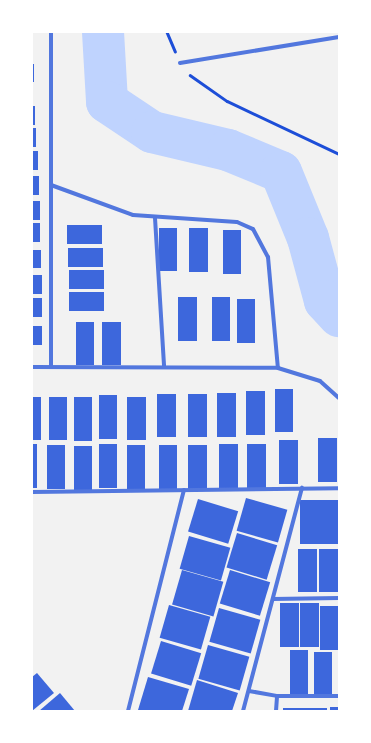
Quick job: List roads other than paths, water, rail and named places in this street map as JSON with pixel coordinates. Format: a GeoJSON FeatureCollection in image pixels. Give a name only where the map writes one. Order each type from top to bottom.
{"type":"FeatureCollection","features":[{"type":"Feature","properties":{"kind":"street"},"geometry":{"type":"LineString","coordinates":[[51,32],[51,366]]}},
{"type":"Feature","properties":{"kind":"street"},"geometry":{"type":"LineString","coordinates":[[180,63],[339,36]]}},
{"type":"Feature","properties":{"kind":"street"},"geometry":{"type":"LineString","coordinates":[[51,185],[133,215],[155,218],[236,222],[257,234],[268,257],[278,368]]}},
{"type":"Feature","properties":{"kind":"street"},"geometry":{"type":"LineString","coordinates":[[155,218],[164,366]]}},
{"type":"Feature","properties":{"kind":"street"},"geometry":{"type":"LineString","coordinates":[[32,367],[164,366],[278,368],[320,381],[339,398]]}},
{"type":"Feature","properties":{"kind":"street"},"geometry":{"type":"LineString","coordinates":[[243,711],[302,488]]}},
{"type":"Feature","properties":{"kind":"street"},"geometry":{"type":"LineString","coordinates":[[32,492],[339,488]]}},
{"type":"Feature","properties":{"kind":"street"},"geometry":{"type":"LineString","coordinates":[[128,711],[184,490]]}},
{"type":"Feature","properties":{"kind":"street"},"geometry":{"type":"LineString","coordinates":[[273,599],[339,598]]}},
{"type":"Feature","properties":{"kind":"street"},"geometry":{"type":"LineString","coordinates":[[249,691],[278,696],[339,696]]}},
{"type":"Feature","properties":{"kind":"street"},"geometry":{"type":"LineString","coordinates":[[276,711],[278,696]]}},
{"type":"Feature","properties":{"kind":"waterway"},"geometry":{"type":"LineString","coordinates":[[103,32],[107,102],[152,132],[228,150],[281,172],[308,238],[325,301],[339,316]]}}]}
